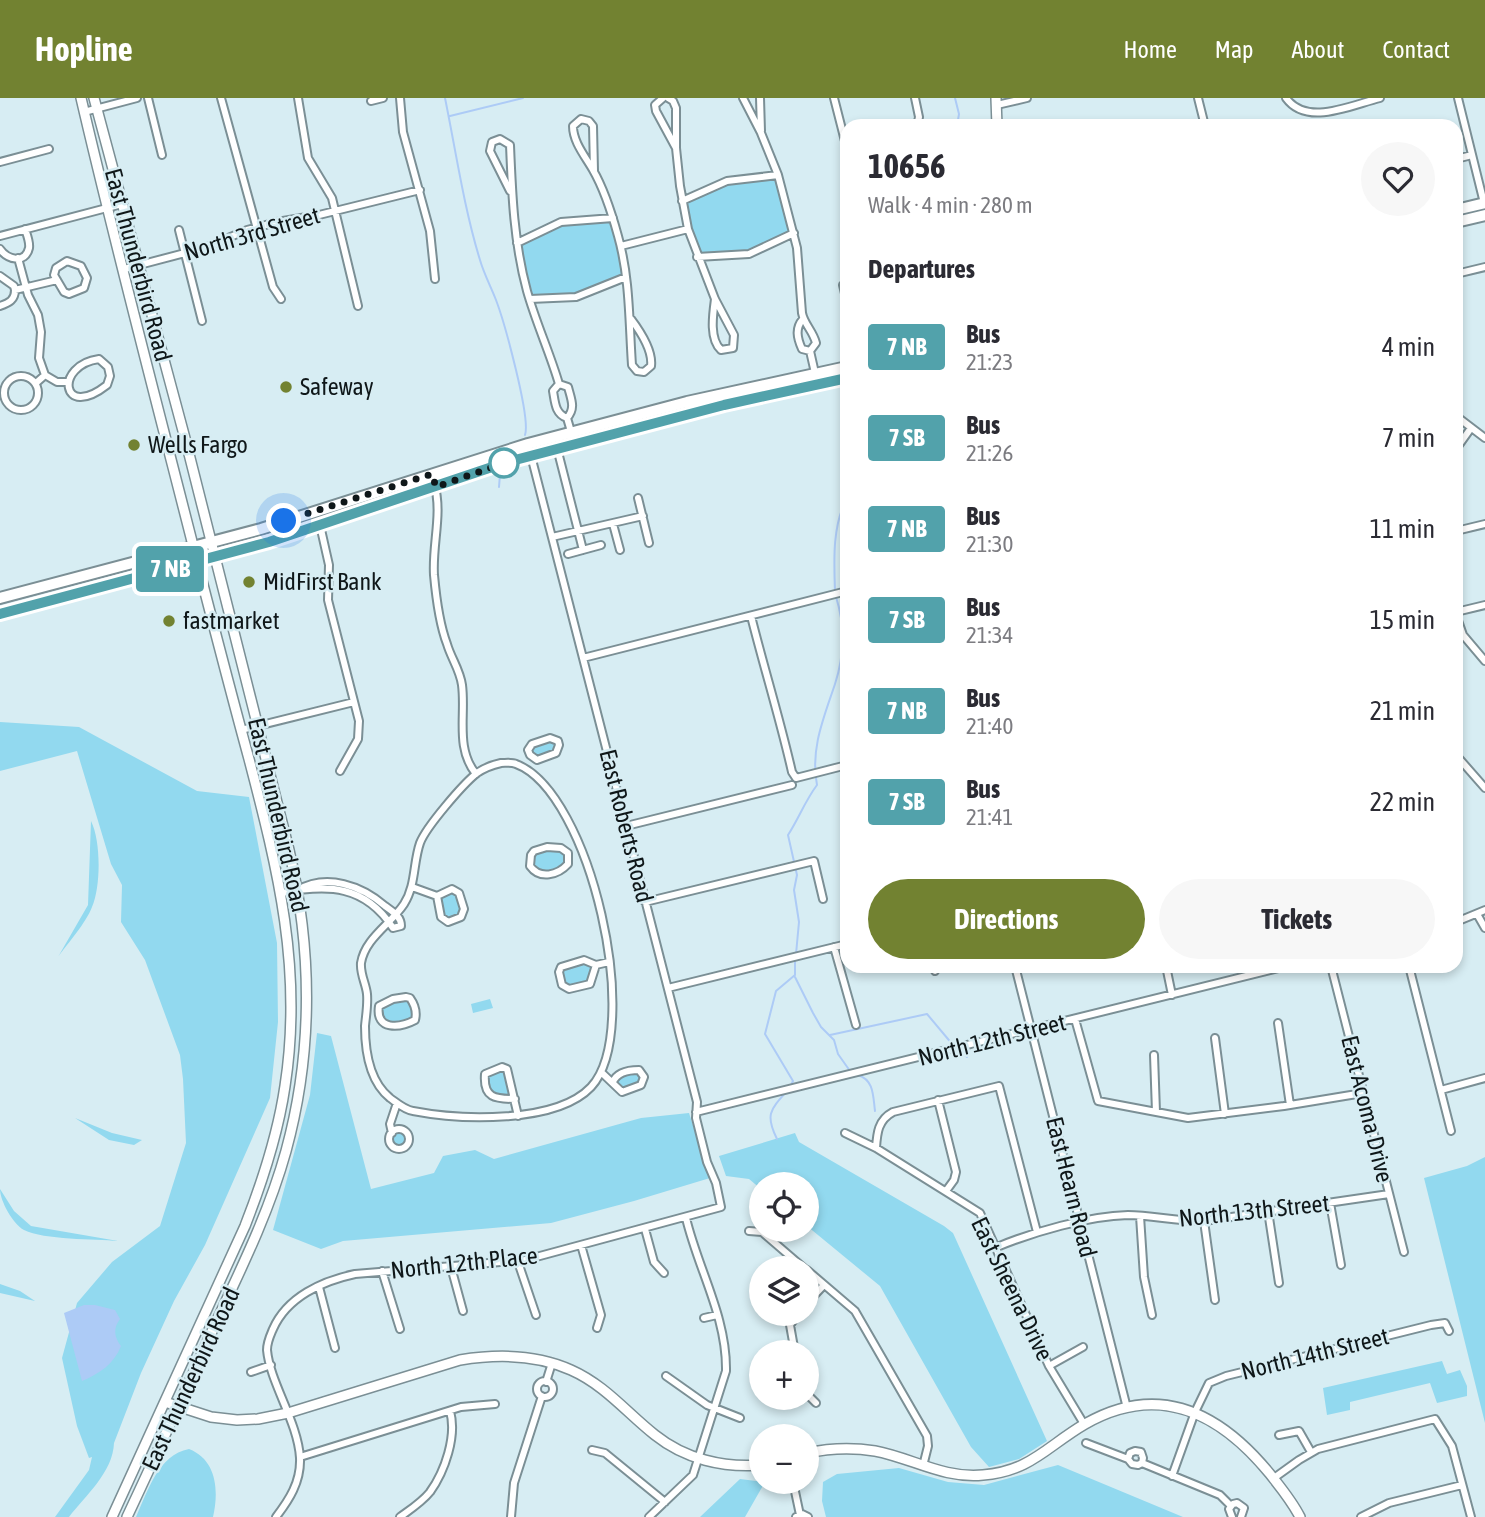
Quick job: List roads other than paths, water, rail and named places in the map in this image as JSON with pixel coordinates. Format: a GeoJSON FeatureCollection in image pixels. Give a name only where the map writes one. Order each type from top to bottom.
{"type":"FeatureCollection","features":[{"type":"Feature","properties":{"kind":"main road","name":"East Thunderbird Road"},"geometry":{"type":"LineString","coordinates":[[81,98],[282,894],[288,939],[291,1006],[288,1069],[266,1168],[245,1226],[111,1517]]}},
{"type":"Feature","properties":{"kind":"main road","name":"East Thunderbird Road"},"geometry":{"type":"LineString","coordinates":[[94,98],[241,656],[298,890],[306,951],[307,1004],[302,1069],[287,1149],[258,1232],[127,1517]]}},
{"type":"Feature","properties":{"kind":"main road"},"geometry":{"type":"LineString","coordinates":[[1463,208],[1485,203]]}},
{"type":"Feature","properties":{"kind":"main road"},"geometry":{"type":"LineString","coordinates":[[1463,220],[1485,215]]}},
{"type":"Feature","properties":{"kind":"main road"},"geometry":{"type":"LineString","coordinates":[[0,598],[261,529],[528,444],[572,438],[840,368]]}},
{"type":"Feature","properties":{"kind":"main road"},"geometry":{"type":"LineString","coordinates":[[689,408],[840,379]]}},
{"type":"Feature","properties":{"kind":"main road"},"geometry":{"type":"LineString","coordinates":[[0,614],[269,542],[557,448],[572,438]]}},
{"type":"Feature","properties":{"kind":"main road"},"geometry":{"type":"LineString","coordinates":[[208,601],[217,613],[225,641],[241,656]]}},
{"type":"Feature","properties":{"kind":"main road"},"geometry":{"type":"LineString","coordinates":[[222,653],[241,656]]}},
{"type":"Feature","properties":{"kind":"main road"},"geometry":{"type":"LineString","coordinates":[[165,1402],[211,1417],[237,1420],[268,1418],[460,1360],[510,1356],[552,1363],[591,1381],[673,1448],[716,1463],[749,1464]]}},
{"type":"Feature","properties":{"kind":"main road"},"geometry":{"type":"LineString","coordinates":[[819,1452],[852,1448],[877,1451],[955,1475],[979,1476],[1006,1472],[1037,1459],[1084,1424],[1104,1415],[1127,1408],[1161,1405],[1195,1412],[1233,1434],[1273,1478],[1300,1517]]}},
{"type":"Feature","properties":{"kind":"street"},"geometry":{"type":"LineString","coordinates":[[84,112],[137,98]]}},
{"type":"Feature","properties":{"kind":"street"},"geometry":{"type":"LineString","coordinates":[[148,98],[162,155]]}},
{"type":"Feature","properties":{"kind":"street"},"geometry":{"type":"LineString","coordinates":[[221,98],[273,287],[281,299]]}},
{"type":"Feature","properties":{"kind":"street"},"geometry":{"type":"LineString","coordinates":[[298,98],[307,158],[327,189],[358,306]]}},
{"type":"Feature","properties":{"kind":"street"},"geometry":{"type":"LineString","coordinates":[[371,101],[383,98]]}},
{"type":"Feature","properties":{"kind":"street"},"geometry":{"type":"LineString","coordinates":[[400,98],[403,132],[421,190],[430,231],[435,279]]}},
{"type":"Feature","properties":{"kind":"street"},"geometry":{"type":"LineString","coordinates":[[676,148],[656,111],[657,102],[666,98],[673,101],[677,108],[676,148],[688,229],[697,257],[735,340],[733,348],[723,351],[715,344],[715,299]]}},
{"type":"Feature","properties":{"kind":"street"},"geometry":{"type":"LineString","coordinates":[[743,98],[778,174],[794,233],[800,264],[803,319],[815,337],[815,346],[810,351]]}},
{"type":"Feature","properties":{"kind":"street"},"geometry":{"type":"LineString","coordinates":[[760,98],[761,133]]}},
{"type":"Feature","properties":{"kind":"street"},"geometry":{"type":"LineString","coordinates":[[834,98],[840,122]]}},
{"type":"Feature","properties":{"kind":"street"},"geometry":{"type":"LineString","coordinates":[[915,98],[919,119]]}},
{"type":"Feature","properties":{"kind":"street"},"geometry":{"type":"LineString","coordinates":[[997,102],[1027,98]]}},
{"type":"Feature","properties":{"kind":"street"},"geometry":{"type":"LineString","coordinates":[[1198,98],[1203,119]]}},
{"type":"Feature","properties":{"kind":"street"},"geometry":{"type":"LineString","coordinates":[[1286,98],[1292,106],[1311,114],[1375,99]]}},
{"type":"Feature","properties":{"kind":"street"},"geometry":{"type":"LineString","coordinates":[[1458,98],[1485,203]]}},
{"type":"Feature","properties":{"kind":"street"},"geometry":{"type":"LineString","coordinates":[[594,171],[593,126],[590,121],[581,119],[574,123],[572,130],[585,159],[594,171],[613,218],[626,276],[632,365],[637,371],[644,372],[651,366],[651,358],[631,319]]}},
{"type":"Feature","properties":{"kind":"street"},"geometry":{"type":"LineString","coordinates":[[510,191],[489,151],[492,142],[500,139],[510,145],[510,191],[517,243],[530,299],[559,384]]}},
{"type":"Feature","properties":{"kind":"street"},"geometry":{"type":"LineString","coordinates":[[0,162],[49,149]]}},
{"type":"Feature","properties":{"kind":"street"},"geometry":{"type":"LineString","coordinates":[[1463,157],[1472,155]]}},
{"type":"Feature","properties":{"kind":"street"},"geometry":{"type":"LineString","coordinates":[[682,201],[727,180],[778,174]]}},
{"type":"Feature","properties":{"kind":"street","name":"North 3rd Street"},"geometry":{"type":"LineString","coordinates":[[124,269],[185,253],[257,227],[421,190]]}},
{"type":"Feature","properties":{"kind":"street"},"geometry":{"type":"LineString","coordinates":[[0,234],[122,204]]}},
{"type":"Feature","properties":{"kind":"street"},"geometry":{"type":"LineString","coordinates":[[517,243],[561,222],[613,218]]}},
{"type":"Feature","properties":{"kind":"street"},"geometry":{"type":"LineString","coordinates":[[0,249],[6,257],[18,258],[27,253],[30,246],[25,229]]}},
{"type":"Feature","properties":{"kind":"street"},"geometry":{"type":"LineString","coordinates":[[621,246],[688,229]]}},
{"type":"Feature","properties":{"kind":"street"},"geometry":{"type":"LineString","coordinates":[[179,230],[202,321]]}},
{"type":"Feature","properties":{"kind":"street"},"geometry":{"type":"LineString","coordinates":[[697,257],[748,254],[794,233]]}},
{"type":"Feature","properties":{"kind":"street"},"geometry":{"type":"LineString","coordinates":[[18,258],[40,325],[39,358],[45,375],[57,382],[67,382]]}},
{"type":"Feature","properties":{"kind":"street"},"geometry":{"type":"LineString","coordinates":[[67,261],[81,267],[87,278],[84,288],[69,294],[64,292],[57,280],[54,275],[56,268],[67,261]]}},
{"type":"Feature","properties":{"kind":"street"},"geometry":{"type":"LineString","coordinates":[[1463,272],[1485,267]]}},
{"type":"Feature","properties":{"kind":"street"},"geometry":{"type":"LineString","coordinates":[[0,276],[14,286],[15,290],[12,301],[0,306]]}},
{"type":"Feature","properties":{"kind":"street"},"geometry":{"type":"LineString","coordinates":[[530,299],[576,297],[626,276]]}},
{"type":"Feature","properties":{"kind":"street"},"geometry":{"type":"LineString","coordinates":[[15,290],[57,280]]}},
{"type":"Feature","properties":{"kind":"street"},"geometry":{"type":"LineString","coordinates":[[803,319],[798,326],[798,336],[802,349],[810,351]]}},
{"type":"Feature","properties":{"kind":"street"},"geometry":{"type":"LineString","coordinates":[[810,351],[815,373]]}},
{"type":"Feature","properties":{"kind":"street"},"geometry":{"type":"LineString","coordinates":[[93,360],[103,360],[108,367],[110,376],[107,385],[92,394],[76,396],[70,392],[67,382],[70,376],[93,360]]}},
{"type":"Feature","properties":{"kind":"street"},"geometry":{"type":"LineString","coordinates":[[36,383],[45,375]]}},
{"type":"Feature","properties":{"kind":"street"},"geometry":{"type":"LineString","coordinates":[[25,376],[36,383],[38,395],[34,404],[18,411],[9,407],[4,390],[10,382],[25,376]]}},
{"type":"Feature","properties":{"kind":"street"},"geometry":{"type":"LineString","coordinates":[[559,384],[568,387],[573,405],[567,418],[572,438]]}},
{"type":"Feature","properties":{"kind":"street"},"geometry":{"type":"LineString","coordinates":[[559,384],[552,391],[559,414],[567,418]]}},
{"type":"Feature","properties":{"kind":"street"},"geometry":{"type":"LineString","coordinates":[[1463,422],[1485,438]]}},
{"type":"Feature","properties":{"kind":"street"},"geometry":{"type":"LineString","coordinates":[[1463,439],[1471,428]]}},
{"type":"Feature","properties":{"kind":"street","name":"East Roberts Road"},"geometry":{"type":"LineString","coordinates":[[528,444],[697,1102],[696,1118],[704,1153],[716,1183],[721,1207]]}},
{"type":"Feature","properties":{"kind":"street"},"geometry":{"type":"LineString","coordinates":[[557,448],[583,550]]}},
{"type":"Feature","properties":{"kind":"street"},"geometry":{"type":"LineString","coordinates":[[432,474],[438,508],[433,553],[442,630],[462,683],[464,753],[476,774]]}},
{"type":"Feature","properties":{"kind":"street"},"geometry":{"type":"LineString","coordinates":[[638,498],[649,543]]}},
{"type":"Feature","properties":{"kind":"street"},"geometry":{"type":"LineString","coordinates":[[552,537],[643,516]]}},
{"type":"Feature","properties":{"kind":"street"},"geometry":{"type":"LineString","coordinates":[[613,524],[620,550]]}},
{"type":"Feature","properties":{"kind":"street"},"geometry":{"type":"LineString","coordinates":[[1463,529],[1485,524]]}},
{"type":"Feature","properties":{"kind":"street"},"geometry":{"type":"LineString","coordinates":[[320,525],[329,565],[328,600],[359,721],[358,739],[340,771]]}},
{"type":"Feature","properties":{"kind":"street"},"geometry":{"type":"LineString","coordinates":[[568,554],[601,545]]}},
{"type":"Feature","properties":{"kind":"street"},"geometry":{"type":"LineString","coordinates":[[583,658],[840,593]]}},
{"type":"Feature","properties":{"kind":"street"},"geometry":{"type":"LineString","coordinates":[[1463,611],[1485,605]]}},
{"type":"Feature","properties":{"kind":"street"},"geometry":{"type":"LineString","coordinates":[[751,616],[767,683],[775,700],[794,782]]}},
{"type":"Feature","properties":{"kind":"street"},"geometry":{"type":"LineString","coordinates":[[1463,635],[1485,661]]}},
{"type":"Feature","properties":{"kind":"street"},"geometry":{"type":"LineString","coordinates":[[241,730],[354,702]]}},
{"type":"Feature","properties":{"kind":"street"},"geometry":{"type":"LineString","coordinates":[[551,738],[558,741],[556,753],[542,759],[533,758],[528,750],[532,744],[551,738]]}},
{"type":"Feature","properties":{"kind":"street"},"geometry":{"type":"LineString","coordinates":[[525,769],[533,758]]}},
{"type":"Feature","properties":{"kind":"street"},"geometry":{"type":"LineString","coordinates":[[501,763],[515,764],[540,782],[558,803],[582,847],[590,870],[609,962],[612,1015],[610,1037],[601,1072],[593,1084],[572,1102],[518,1116],[479,1117],[410,1111],[385,1094],[371,1075],[365,1028],[367,996],[361,964],[367,947],[403,906],[412,887],[420,844],[427,830],[476,774],[501,763]]}},
{"type":"Feature","properties":{"kind":"street"},"geometry":{"type":"LineString","coordinates":[[1463,763],[1485,788]]}},
{"type":"Feature","properties":{"kind":"street"},"geometry":{"type":"LineString","coordinates":[[626,826],[840,767]]}},
{"type":"Feature","properties":{"kind":"street"},"geometry":{"type":"LineString","coordinates":[[568,853],[568,864],[561,870],[538,875],[530,866],[534,851],[555,847],[568,853],[582,847]]}},
{"type":"Feature","properties":{"kind":"street"},"geometry":{"type":"LineString","coordinates":[[645,902],[814,861],[823,899]]}},
{"type":"Feature","properties":{"kind":"street"},"geometry":{"type":"LineString","coordinates":[[282,894],[322,883],[356,891],[376,898],[396,914],[401,926],[395,929],[372,903],[356,891]]}},
{"type":"Feature","properties":{"kind":"street"},"geometry":{"type":"LineString","coordinates":[[412,887],[437,896]]}},
{"type":"Feature","properties":{"kind":"street"},"geometry":{"type":"LineString","coordinates":[[452,889],[459,893],[464,909],[461,917],[453,922],[444,920],[437,896],[452,889]]}},
{"type":"Feature","properties":{"kind":"street"},"geometry":{"type":"LineString","coordinates":[[1463,919],[1485,911]]}},
{"type":"Feature","properties":{"kind":"street"},"geometry":{"type":"LineString","coordinates":[[1477,914],[1485,928]]}},
{"type":"Feature","properties":{"kind":"street"},"geometry":{"type":"LineString","coordinates":[[668,988],[840,946]]}},
{"type":"Feature","properties":{"kind":"street"},"geometry":{"type":"LineString","coordinates":[[834,947],[840,968]]}},
{"type":"Feature","properties":{"kind":"street"},"geometry":{"type":"LineString","coordinates":[[596,965],[590,984],[569,989],[562,985],[559,972],[561,967],[584,960],[596,965],[609,962]]}},
{"type":"Feature","properties":{"kind":"street"},"geometry":{"type":"LineString","coordinates":[[841,973],[856,1025]]}},
{"type":"Feature","properties":{"kind":"street","name":"East Hearn Road"},"geometry":{"type":"LineString","coordinates":[[1017,973],[1127,1408]]}},
{"type":"Feature","properties":{"kind":"street"},"geometry":{"type":"LineString","coordinates":[[1167,973],[1172,995]]}},
{"type":"Feature","properties":{"kind":"street","name":"North 12th Street"},"geometry":{"type":"LineString","coordinates":[[696,1112],[1259,973]]}},
{"type":"Feature","properties":{"kind":"street","name":"East Acoma Drive"},"geometry":{"type":"LineString","coordinates":[[1333,973],[1404,1252]]}},
{"type":"Feature","properties":{"kind":"street"},"geometry":{"type":"LineString","coordinates":[[1411,973],[1451,1130]]}},
{"type":"Feature","properties":{"kind":"street"},"geometry":{"type":"LineString","coordinates":[[405,997],[413,1002],[416,1015],[412,1022],[388,1027],[378,1012],[382,1003],[405,997]]}},
{"type":"Feature","properties":{"kind":"street"},"geometry":{"type":"LineString","coordinates":[[367,1011],[378,1012]]}},
{"type":"Feature","properties":{"kind":"street"},"geometry":{"type":"LineString","coordinates":[[1075,1019],[1098,1101],[1188,1118],[1363,1093]]}},
{"type":"Feature","properties":{"kind":"street"},"geometry":{"type":"LineString","coordinates":[[1278,1023],[1290,1105]]}},
{"type":"Feature","properties":{"kind":"street"},"geometry":{"type":"LineString","coordinates":[[1214,1038],[1225,1114]]}},
{"type":"Feature","properties":{"kind":"street"},"geometry":{"type":"LineString","coordinates":[[1154,1055],[1156,1112]]}},
{"type":"Feature","properties":{"kind":"street"},"geometry":{"type":"LineString","coordinates":[[515,1099],[496,1099],[491,1096],[485,1074],[506,1069],[515,1099],[518,1116]]}},
{"type":"Feature","properties":{"kind":"street"},"geometry":{"type":"LineString","coordinates":[[601,1072],[622,1092],[641,1085],[643,1077],[639,1070],[631,1070],[620,1073],[613,1082]]}},
{"type":"Feature","properties":{"kind":"street"},"geometry":{"type":"LineString","coordinates":[[1441,1090],[1485,1078]]}},
{"type":"Feature","properties":{"kind":"street"},"geometry":{"type":"LineString","coordinates":[[876,1148],[878,1129],[886,1116],[938,1100],[999,1086],[1037,1232]]}},
{"type":"Feature","properties":{"kind":"street"},"geometry":{"type":"LineString","coordinates":[[938,1100],[955,1164],[954,1180],[946,1191]]}},
{"type":"Feature","properties":{"kind":"street"},"geometry":{"type":"LineString","coordinates":[[392,1133],[390,1124],[397,1103]]}},
{"type":"Feature","properties":{"kind":"street","name":"East Sheena Drive"},"geometry":{"type":"LineString","coordinates":[[845,1133],[876,1148],[980,1213],[1049,1366],[1084,1424]]}},
{"type":"Feature","properties":{"kind":"street","name":"North 13th Street"},"geometry":{"type":"LineString","coordinates":[[997,1247],[1037,1232],[1116,1216],[1203,1221],[1389,1194]]}},
{"type":"Feature","properties":{"kind":"street"},"geometry":{"type":"LineString","coordinates":[[1330,1203],[1340,1265]]}},
{"type":"Feature","properties":{"kind":"street","name":"North 12th Place"},"geometry":{"type":"LineString","coordinates":[[271,1365],[267,1349],[269,1338],[287,1306],[299,1297],[346,1276],[518,1262],[721,1207]]}},
{"type":"Feature","properties":{"kind":"street"},"geometry":{"type":"LineString","coordinates":[[1268,1211],[1279,1283]]}},
{"type":"Feature","properties":{"kind":"street"},"geometry":{"type":"LineString","coordinates":[[1140,1216],[1144,1277],[1152,1315]]}},
{"type":"Feature","properties":{"kind":"street"},"geometry":{"type":"LineString","coordinates":[[649,1517],[689,1481],[715,1409],[727,1364],[717,1315],[694,1250],[686,1218]]}},
{"type":"Feature","properties":{"kind":"street"},"geometry":{"type":"LineString","coordinates":[[1203,1221],[1215,1300]]}},
{"type":"Feature","properties":{"kind":"street"},"geometry":{"type":"LineString","coordinates":[[645,1229],[654,1262],[664,1273]]}},
{"type":"Feature","properties":{"kind":"street"},"geometry":{"type":"LineString","coordinates":[[774,1242],[790,1256]]}},
{"type":"Feature","properties":{"kind":"street"},"geometry":{"type":"LineString","coordinates":[[581,1245],[601,1315],[597,1328]]}},
{"type":"Feature","properties":{"kind":"street"},"geometry":{"type":"LineString","coordinates":[[518,1262],[536,1315]]}},
{"type":"Feature","properties":{"kind":"street"},"geometry":{"type":"LineString","coordinates":[[451,1266],[463,1311]]}},
{"type":"Feature","properties":{"kind":"street"},"geometry":{"type":"LineString","coordinates":[[382,1271],[400,1329]]}},
{"type":"Feature","properties":{"kind":"street"},"geometry":{"type":"LineString","coordinates":[[819,1280],[855,1311],[927,1436],[928,1446],[923,1466]]}},
{"type":"Feature","properties":{"kind":"street"},"geometry":{"type":"LineString","coordinates":[[819,1290],[824,1284]]}},
{"type":"Feature","properties":{"kind":"street"},"geometry":{"type":"LineString","coordinates":[[319,1287],[335,1348]]}},
{"type":"Feature","properties":{"kind":"street"},"geometry":{"type":"LineString","coordinates":[[704,1318],[717,1315]]}},
{"type":"Feature","properties":{"kind":"street","name":"North 14th Street"},"geometry":{"type":"LineString","coordinates":[[1195,1412],[1209,1382],[1226,1376],[1431,1325],[1445,1323],[1449,1331]]}},
{"type":"Feature","properties":{"kind":"street"},"geometry":{"type":"LineString","coordinates":[[1049,1366],[1083,1347]]}},
{"type":"Feature","properties":{"kind":"street"},"geometry":{"type":"LineString","coordinates":[[546,1382],[552,1363]]}},
{"type":"Feature","properties":{"kind":"street"},"geometry":{"type":"LineString","coordinates":[[251,1371],[271,1365],[300,1457],[296,1485],[276,1517]]}},
{"type":"Feature","properties":{"kind":"street"},"geometry":{"type":"LineString","coordinates":[[666,1376],[715,1409],[740,1418]]}},
{"type":"Feature","properties":{"kind":"street"},"geometry":{"type":"LineString","coordinates":[[541,1382],[546,1382],[551,1385],[552,1391],[548,1396],[542,1396],[537,1392],[537,1387],[541,1382]]}},
{"type":"Feature","properties":{"kind":"street"},"geometry":{"type":"LineString","coordinates":[[511,1517],[514,1483],[542,1396]]}},
{"type":"Feature","properties":{"kind":"street"},"geometry":{"type":"LineString","coordinates":[[300,1457],[468,1406],[495,1404]]}},
{"type":"Feature","properties":{"kind":"street"},"geometry":{"type":"LineString","coordinates":[[400,1517],[424,1498],[436,1481],[452,1436],[450,1411]]}},
{"type":"Feature","properties":{"kind":"street"},"geometry":{"type":"LineString","coordinates":[[1172,1476],[1195,1412]]}},
{"type":"Feature","properties":{"kind":"street"},"geometry":{"type":"LineString","coordinates":[[1273,1478],[1311,1452],[1350,1439],[1435,1419],[1452,1446],[1471,1517]]}},
{"type":"Feature","properties":{"kind":"street"},"geometry":{"type":"LineString","coordinates":[[1279,1435],[1299,1431],[1311,1452]]}},
{"type":"Feature","properties":{"kind":"street"},"geometry":{"type":"LineString","coordinates":[[1086,1443],[1128,1459],[1134,1466],[1142,1463],[1220,1495],[1231,1506]]}},
{"type":"Feature","properties":{"kind":"street"},"geometry":{"type":"LineString","coordinates":[[592,1450],[605,1452],[665,1502]]}},
{"type":"Feature","properties":{"kind":"street"},"geometry":{"type":"LineString","coordinates":[[1128,1459],[1130,1453],[1138,1451],[1143,1456],[1142,1463]]}},
{"type":"Feature","properties":{"kind":"street"},"geometry":{"type":"LineString","coordinates":[[1361,1517],[1389,1503],[1462,1485]]}},
{"type":"Feature","properties":{"kind":"street"},"geometry":{"type":"LineString","coordinates":[[795,1494],[798,1516],[808,1517]]}},
{"type":"Feature","properties":{"kind":"street"},"geometry":{"type":"LineString","coordinates":[[1233,1517],[1229,1511],[1231,1506],[1237,1503],[1243,1506],[1241,1517]]}},
{"type":"Feature","properties":{"kind":"waterway"},"geometry":{"type":"LineString","coordinates":[[445,98],[474,240],[500,311],[516,369],[524,410],[525,435]]}},
{"type":"Feature","properties":{"kind":"waterway"},"geometry":{"type":"LineString","coordinates":[[450,116],[523,98]]}},
{"type":"Feature","properties":{"kind":"waterway"},"geometry":{"type":"LineString","coordinates":[[955,98],[958,119]]}},
{"type":"Feature","properties":{"kind":"waterway"},"geometry":{"type":"LineString","coordinates":[[499,487],[500,474]]}},
{"type":"Feature","properties":{"kind":"waterway"},"geometry":{"type":"LineString","coordinates":[[835,591],[834,556],[840,516]]}},
{"type":"Feature","properties":{"kind":"waterway"},"geometry":{"type":"LineString","coordinates":[[836,597],[840,614]]}},
{"type":"Feature","properties":{"kind":"waterway"},"geometry":{"type":"LineString","coordinates":[[796,954],[799,922],[794,890],[797,875],[788,835],[817,785],[817,746],[840,662]]}},
{"type":"Feature","properties":{"kind":"waterway"},"geometry":{"type":"LineString","coordinates":[[790,1087],[793,1081],[765,1034],[776,991],[795,975],[795,960]]}},
{"type":"Feature","properties":{"kind":"waterway"},"geometry":{"type":"LineString","coordinates":[[795,977],[821,1027],[834,1040],[838,1054],[850,1071]]}},
{"type":"Feature","properties":{"kind":"waterway"},"geometry":{"type":"LineString","coordinates":[[830,1035],[927,1014],[953,1045]]}},
{"type":"Feature","properties":{"kind":"waterway"},"geometry":{"type":"LineString","coordinates":[[957,1049],[967,1057]]}},
{"type":"Feature","properties":{"kind":"waterway"},"geometry":{"type":"LineString","coordinates":[[858,1075],[870,1085],[875,1111]]}},
{"type":"Feature","properties":{"kind":"waterway"},"geometry":{"type":"LineString","coordinates":[[777,1139],[771,1124],[771,1113],[787,1091]]}},
{"type":"Feature","properties":{"kind":"place","name":"Safeway"},"geometry":{"type":"Point","coordinates":[286,387]}},
{"type":"Feature","properties":{"kind":"place","name":"Wells Fargo"},"geometry":{"type":"Point","coordinates":[134,445]}},
{"type":"Feature","properties":{"kind":"place","name":"MidFirst Bank"},"geometry":{"type":"Point","coordinates":[249,582]}},
{"type":"Feature","properties":{"kind":"place","name":"fastmarket"},"geometry":{"type":"Point","coordinates":[169,621]}}]}
